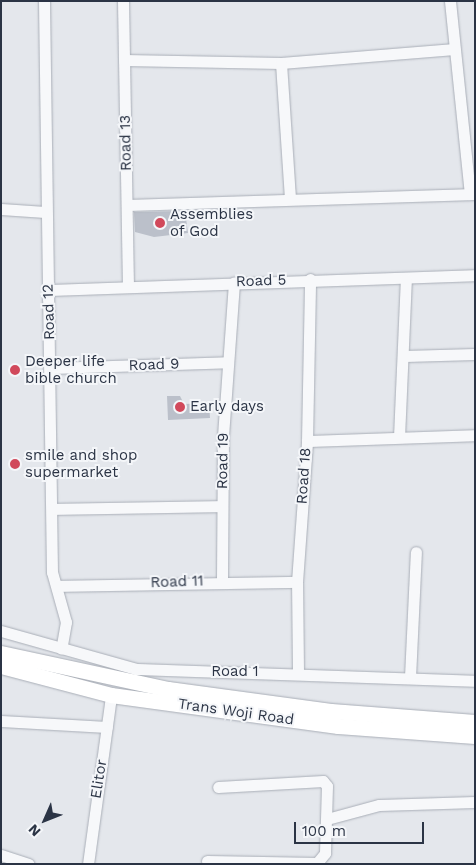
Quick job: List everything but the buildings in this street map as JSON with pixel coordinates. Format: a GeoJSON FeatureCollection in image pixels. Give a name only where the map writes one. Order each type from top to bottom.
{"type":"FeatureCollection","features":[{"type":"Feature","properties":{"kind":"main road","name":"Trans Woji Road"},"geometry":{"type":"LineString","coordinates":[[1,653],[168,689],[331,711],[475,722]]}},
{"type":"Feature","properties":{"kind":"main road","name":"Trans Woji Road"},"geometry":{"type":"LineString","coordinates":[[1,666],[111,695],[338,726],[475,736]]}},
{"type":"Feature","properties":{"kind":"street","name":"Road 12"},"geometry":{"type":"LineString","coordinates":[[44,1],[45,212],[51,368],[52,572],[66,622],[61,650]]}},
{"type":"Feature","properties":{"kind":"street","name":"Road 13"},"geometry":{"type":"LineString","coordinates":[[123,1],[128,285]]}},
{"type":"Feature","properties":{"kind":"street"},"geometry":{"type":"LineString","coordinates":[[127,205],[472,194],[454,50],[450,1]]}},
{"type":"Feature","properties":{"kind":"street"},"geometry":{"type":"LineString","coordinates":[[124,60],[281,64],[454,50]]}},
{"type":"Feature","properties":{"kind":"street"},"geometry":{"type":"LineString","coordinates":[[281,64],[290,199]]}},
{"type":"Feature","properties":{"kind":"street"},"geometry":{"type":"LineString","coordinates":[[1,209],[45,212]]}},
{"type":"Feature","properties":{"kind":"street","name":"Road 5"},"geometry":{"type":"LineString","coordinates":[[48,290],[128,285],[310,279],[406,279],[475,276]]}},
{"type":"Feature","properties":{"kind":"street","name":"Road 18"},"geometry":{"type":"LineString","coordinates":[[298,672],[297,582],[307,441],[310,279]]}},
{"type":"Feature","properties":{"kind":"street"},"geometry":{"type":"LineString","coordinates":[[399,437],[405,356],[406,279]]}},
{"type":"Feature","properties":{"kind":"street","name":"Road 19"},"geometry":{"type":"LineString","coordinates":[[222,580],[222,506],[228,362],[234,282]]}},
{"type":"Feature","properties":{"kind":"street"},"geometry":{"type":"LineString","coordinates":[[405,356],[475,354]]}},
{"type":"Feature","properties":{"kind":"street","name":"Road 9"},"geometry":{"type":"LineString","coordinates":[[51,368],[228,362]]}},
{"type":"Feature","properties":{"kind":"street"},"geometry":{"type":"LineString","coordinates":[[307,441],[475,435]]}},
{"type":"Feature","properties":{"kind":"street"},"geometry":{"type":"LineString","coordinates":[[52,509],[222,506]]}},
{"type":"Feature","properties":{"kind":"street"},"geometry":{"type":"LineString","coordinates":[[410,677],[416,552]]}},
{"type":"Feature","properties":{"kind":"street","name":"Road 11"},"geometry":{"type":"LineString","coordinates":[[57,586],[222,580],[297,582]]}},
{"type":"Feature","properties":{"kind":"street","name":"Road 1"},"geometry":{"type":"LineString","coordinates":[[1,631],[61,650],[136,669],[169,672],[298,672],[475,681]]}},
{"type":"Feature","properties":{"kind":"street","name":"Elitor"},"geometry":{"type":"LineString","coordinates":[[88,864],[111,695]]}},
{"type":"Feature","properties":{"kind":"street"},"geometry":{"type":"LineString","coordinates":[[1,721],[107,728]]}},
{"type":"Feature","properties":{"kind":"street"},"geometry":{"type":"LineString","coordinates":[[207,861],[320,862],[325,853],[327,786],[316,779],[218,787]]}},
{"type":"Feature","properties":{"kind":"street"},"geometry":{"type":"LineString","coordinates":[[327,819],[379,805],[475,802]]}},
{"type":"Feature","properties":{"kind":"street"},"geometry":{"type":"LineString","coordinates":[[1,855],[29,864]]}},
{"type":"Feature","properties":{"kind":"place","name":"Assemblies of God"},"geometry":{"type":"Point","coordinates":[160,223]}},
{"type":"Feature","properties":{"kind":"place","name":"Deeper life bible church"},"geometry":{"type":"Point","coordinates":[15,370]}},
{"type":"Feature","properties":{"kind":"place","name":"Early days"},"geometry":{"type":"Point","coordinates":[180,407]}},
{"type":"Feature","properties":{"kind":"place","name":"smile and shop supermarket"},"geometry":{"type":"Point","coordinates":[15,464]}}]}
